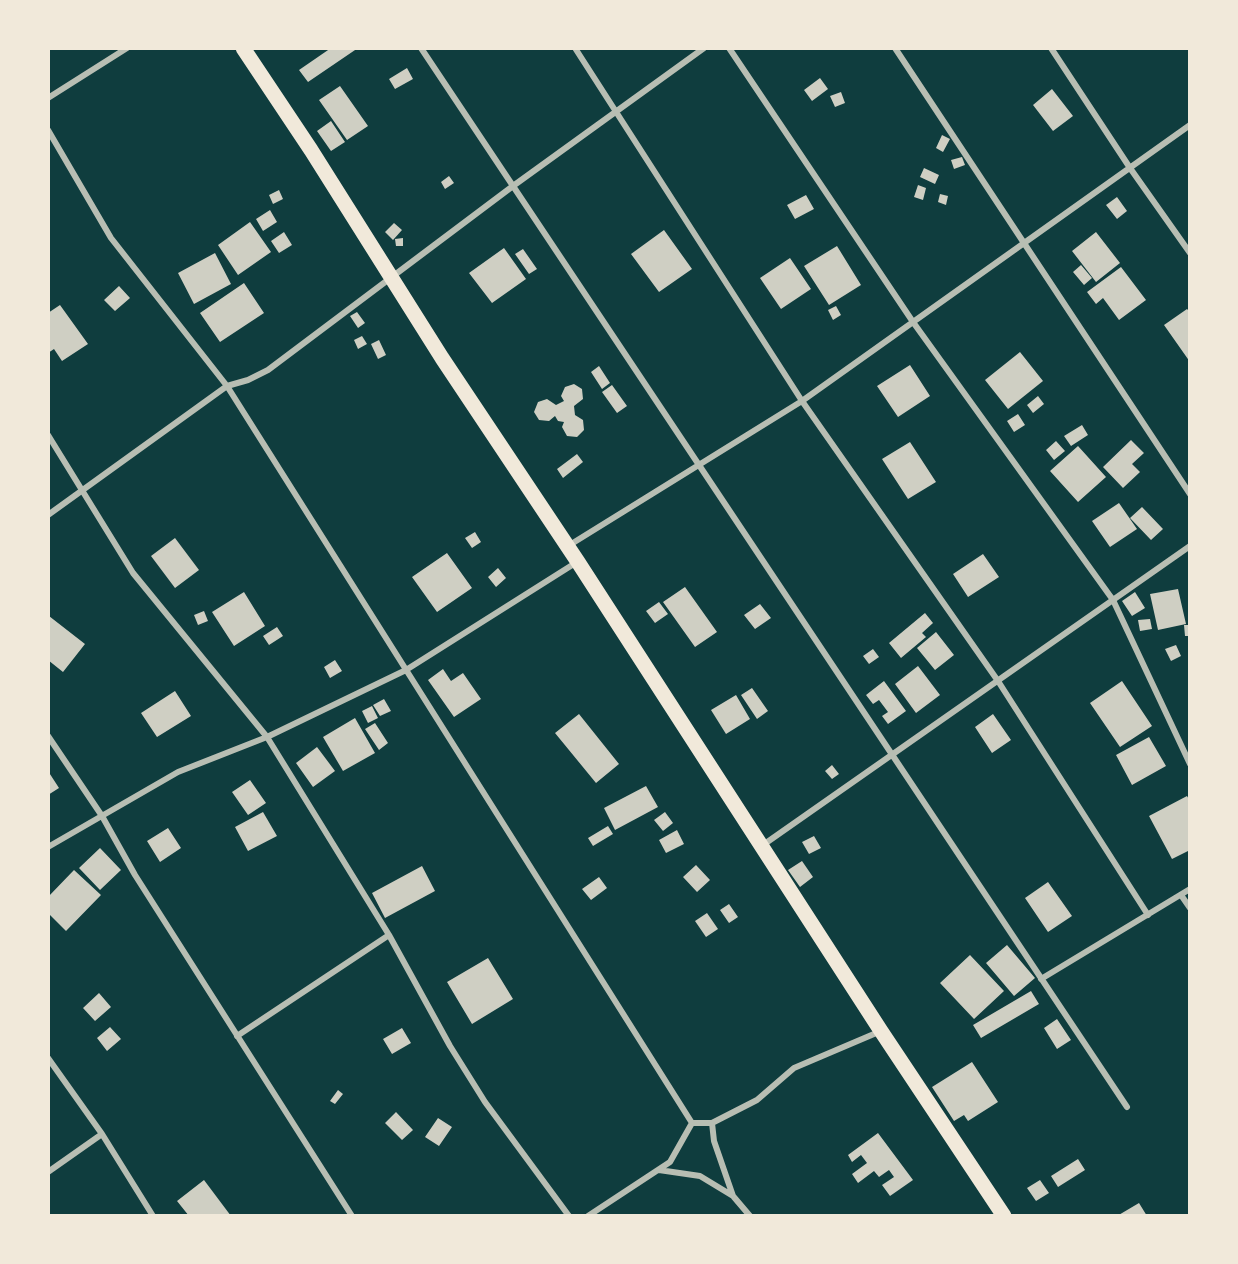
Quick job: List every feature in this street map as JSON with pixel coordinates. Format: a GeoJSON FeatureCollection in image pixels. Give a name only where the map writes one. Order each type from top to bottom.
{"type":"FeatureCollection","features":[{"type":"Feature","properties":{"kind":"highway"},"geometry":{"type":"LineString","coordinates":[[243,48],[881,1031],[1004,1216]]}},
{"type":"Feature","properties":{"kind":"street"},"geometry":{"type":"LineString","coordinates":[[48,98],[127,48]]}},
{"type":"Feature","properties":{"kind":"street"},"geometry":{"type":"LineString","coordinates":[[421,48],[1127,1107]]}},
{"type":"Feature","properties":{"kind":"street"},"geometry":{"type":"LineString","coordinates":[[575,48],[802,401],[998,681],[1148,915]]}},
{"type":"Feature","properties":{"kind":"street"},"geometry":{"type":"LineString","coordinates":[[48,515],[228,386],[248,380],[268,370],[513,186],[704,48]]}},
{"type":"Feature","properties":{"kind":"street"},"geometry":{"type":"LineString","coordinates":[[729,48],[913,322],[1113,600],[1190,764]]}},
{"type":"Feature","properties":{"kind":"street"},"geometry":{"type":"LineString","coordinates":[[894,48],[1190,494]]}},
{"type":"Feature","properties":{"kind":"street"},"geometry":{"type":"LineString","coordinates":[[1051,48],[1130,168],[1190,253]]}},
{"type":"Feature","properties":{"kind":"street"},"geometry":{"type":"LineString","coordinates":[[567,546],[802,401],[1190,125]]}},
{"type":"Feature","properties":{"kind":"street"},"geometry":{"type":"LineString","coordinates":[[48,130],[111,238],[228,386],[692,1123]]}},
{"type":"Feature","properties":{"kind":"street"},"geometry":{"type":"LineString","coordinates":[[48,435],[133,573],[267,737],[389,935],[450,1046],[485,1102],[569,1216]]}},
{"type":"Feature","properties":{"kind":"street"},"geometry":{"type":"LineString","coordinates":[[762,846],[1190,546]]}},
{"type":"Feature","properties":{"kind":"street"},"geometry":{"type":"LineString","coordinates":[[48,847],[178,772],[267,737],[406,670],[578,562]]}},
{"type":"Feature","properties":{"kind":"street"},"geometry":{"type":"LineString","coordinates":[[48,736],[102,816],[135,875],[352,1216]]}},
{"type":"Feature","properties":{"kind":"street"},"geometry":{"type":"LineString","coordinates":[[1041,978],[1190,889]]}},
{"type":"Feature","properties":{"kind":"street"},"geometry":{"type":"LineString","coordinates":[[1181,895],[1190,908]]}},
{"type":"Feature","properties":{"kind":"street"},"geometry":{"type":"LineString","coordinates":[[237,1036],[389,935]]}},
{"type":"Feature","properties":{"kind":"street"},"geometry":{"type":"LineString","coordinates":[[692,1123],[712,1123],[757,1100],[794,1068],[881,1031]]}},
{"type":"Feature","properties":{"kind":"street"},"geometry":{"type":"LineString","coordinates":[[48,1058],[102,1134],[153,1216]]}},
{"type":"Feature","properties":{"kind":"street"},"geometry":{"type":"LineString","coordinates":[[588,1216],[670,1162],[692,1123]]}},
{"type":"Feature","properties":{"kind":"street"},"geometry":{"type":"LineString","coordinates":[[712,1123],[714,1141],[733,1197]]}},
{"type":"Feature","properties":{"kind":"street"},"geometry":{"type":"LineString","coordinates":[[48,1172],[102,1134]]}},
{"type":"Feature","properties":{"kind":"street"},"geometry":{"type":"LineString","coordinates":[[659,1170],[700,1176],[733,1197],[750,1216]]}},
{"type":"Feature","properties":{"kind":"building"},"geometry":{"type":"Polygon","coordinates":[[[331,48],[358,48],[308,82],[299,70],[331,48]]]}},
{"type":"Feature","properties":{"kind":"building"},"geometry":{"type":"Polygon","coordinates":[[[407,68],[413,79],[395,89],[389,79],[407,68]]]}},
{"type":"Feature","properties":{"kind":"building"},"geometry":{"type":"Polygon","coordinates":[[[820,78],[828,89],[812,101],[804,90],[820,78]]]}},
{"type":"Feature","properties":{"kind":"building"},"geometry":{"type":"Polygon","coordinates":[[[340,86],[368,126],[347,140],[319,100],[340,86]]]}},
{"type":"Feature","properties":{"kind":"building"},"geometry":{"type":"Polygon","coordinates":[[[1052,89],[1073,116],[1053,131],[1033,105],[1052,89]]]}},
{"type":"Feature","properties":{"kind":"building"},"geometry":{"type":"Polygon","coordinates":[[[841,92],[845,103],[835,107],[830,96],[841,92]]]}},
{"type":"Feature","properties":{"kind":"building"},"geometry":{"type":"Polygon","coordinates":[[[331,121],[345,142],[331,151],[317,131],[331,121]]]}},
{"type":"Feature","properties":{"kind":"building"},"geometry":{"type":"Polygon","coordinates":[[[942,135],[950,139],[943,152],[936,148],[942,135]]]}},
{"type":"Feature","properties":{"kind":"building"},"geometry":{"type":"Polygon","coordinates":[[[962,157],[965,165],[954,169],[951,160],[962,157]]]}},
{"type":"Feature","properties":{"kind":"building"},"geometry":{"type":"Polygon","coordinates":[[[924,168],[939,175],[935,184],[920,177],[924,168]]]}},
{"type":"Feature","properties":{"kind":"building"},"geometry":{"type":"Polygon","coordinates":[[[449,176],[454,183],[445,189],[441,182],[449,176]]]}},
{"type":"Feature","properties":{"kind":"building"},"geometry":{"type":"Polygon","coordinates":[[[918,185],[926,188],[923,200],[914,197],[918,185]]]}},
{"type":"Feature","properties":{"kind":"building"},"geometry":{"type":"Polygon","coordinates":[[[279,190],[283,199],[273,204],[269,195],[279,190]]]}},
{"type":"Feature","properties":{"kind":"building"},"geometry":{"type":"Polygon","coordinates":[[[940,194],[948,196],[946,205],[938,202],[940,194]]]}},
{"type":"Feature","properties":{"kind":"building"},"geometry":{"type":"Polygon","coordinates":[[[806,195],[814,209],[795,219],[787,205],[806,195]]]}},
{"type":"Feature","properties":{"kind":"building"},"geometry":{"type":"Polygon","coordinates":[[[1117,197],[1127,211],[1117,219],[1106,205],[1117,197]]]}},
{"type":"Feature","properties":{"kind":"building"},"geometry":{"type":"Polygon","coordinates":[[[270,210],[277,222],[263,231],[256,219],[270,210]]]}},
{"type":"Feature","properties":{"kind":"building"},"geometry":{"type":"Polygon","coordinates":[[[250,222],[271,252],[238,275],[218,245],[250,222]]]}},
{"type":"Feature","properties":{"kind":"building"},"geometry":{"type":"Polygon","coordinates":[[[394,223],[402,230],[393,240],[385,232],[394,223]]]}},
{"type":"Feature","properties":{"kind":"building"},"geometry":{"type":"Polygon","coordinates":[[[664,230],[692,269],[659,292],[631,254],[664,230]]]}},
{"type":"Feature","properties":{"kind":"building"},"geometry":{"type":"Polygon","coordinates":[[[284,232],[292,245],[279,253],[271,241],[284,232]]]}},
{"type":"Feature","properties":{"kind":"building"},"geometry":{"type":"Polygon","coordinates":[[[1096,232],[1120,263],[1096,282],[1072,251],[1096,232]]]}},
{"type":"Feature","properties":{"kind":"building"},"geometry":{"type":"Polygon","coordinates":[[[403,238],[403,246],[396,246],[395,239],[403,238]]]}},
{"type":"Feature","properties":{"kind":"building"},"geometry":{"type":"Polygon","coordinates":[[[837,246],[861,285],[829,305],[804,266],[837,246]]]}},
{"type":"Feature","properties":{"kind":"building"},"geometry":{"type":"Polygon","coordinates":[[[504,248],[526,279],[492,303],[469,273],[504,248]]]}},
{"type":"Feature","properties":{"kind":"building"},"geometry":{"type":"Polygon","coordinates":[[[523,249],[537,269],[529,274],[515,254],[523,249]]]}},
{"type":"Feature","properties":{"kind":"building"},"geometry":{"type":"Polygon","coordinates":[[[215,253],[231,284],[194,304],[178,273],[215,253]]]}},
{"type":"Feature","properties":{"kind":"building"},"geometry":{"type":"Polygon","coordinates":[[[790,258],[811,289],[781,309],[760,278],[790,258]]]}},
{"type":"Feature","properties":{"kind":"building"},"geometry":{"type":"Polygon","coordinates":[[[1081,265],[1092,278],[1084,285],[1073,272],[1081,265]]]}},
{"type":"Feature","properties":{"kind":"building"},"geometry":{"type":"Polygon","coordinates":[[[1121,267],[1146,300],[1119,320],[1103,298],[1096,304],[1087,292],[1121,267]]]}},
{"type":"Feature","properties":{"kind":"building"},"geometry":{"type":"Polygon","coordinates":[[[244,283],[264,313],[220,342],[200,313],[244,283]]]}},
{"type":"Feature","properties":{"kind":"building"},"geometry":{"type":"Polygon","coordinates":[[[119,286],[130,298],[115,311],[104,300],[119,286]]]}},
{"type":"Feature","properties":{"kind":"building"},"geometry":{"type":"Polygon","coordinates":[[[60,305],[88,344],[62,361],[54,349],[48,353],[48,313],[60,305]]]}},
{"type":"Feature","properties":{"kind":"building"},"geometry":{"type":"Polygon","coordinates":[[[836,306],[841,315],[833,320],[828,310],[836,306]]]}},
{"type":"Feature","properties":{"kind":"building"},"geometry":{"type":"Polygon","coordinates":[[[1187,309],[1190,312],[1190,362],[1164,325],[1187,309]]]}},
{"type":"Feature","properties":{"kind":"building"},"geometry":{"type":"Polygon","coordinates":[[[357,312],[365,323],[358,328],[350,316],[357,312]]]}},
{"type":"Feature","properties":{"kind":"building"},"geometry":{"type":"Polygon","coordinates":[[[362,336],[367,344],[358,349],[354,340],[362,336]]]}},
{"type":"Feature","properties":{"kind":"building"},"geometry":{"type":"Polygon","coordinates":[[[379,340],[386,355],[378,359],[371,344],[379,340]]]}},
{"type":"Feature","properties":{"kind":"building"},"geometry":{"type":"Polygon","coordinates":[[[1020,352],[1043,381],[1008,409],[985,380],[1020,352]]]}},
{"type":"Feature","properties":{"kind":"building"},"geometry":{"type":"Polygon","coordinates":[[[910,365],[930,396],[898,417],[877,386],[910,365]]]}},
{"type":"Feature","properties":{"kind":"building"},"geometry":{"type":"Polygon","coordinates":[[[599,366],[610,383],[602,389],[591,372],[599,366]]]}},
{"type":"Feature","properties":{"kind":"building"},"geometry":{"type":"Polygon","coordinates":[[[574,384],[582,389],[583,399],[574,406],[575,415],[583,420],[584,430],[577,437],[567,436],[562,427],[564,422],[558,421],[555,416],[549,421],[539,420],[534,412],[538,402],[547,399],[556,405],[564,401],[561,396],[565,387],[574,384]]]}},
{"type":"Feature","properties":{"kind":"building"},"geometry":{"type":"Polygon","coordinates":[[[612,385],[627,406],[617,413],[602,392],[612,385]]]}},
{"type":"Feature","properties":{"kind":"building"},"geometry":{"type":"Polygon","coordinates":[[[1038,396],[1044,404],[1033,413],[1027,405],[1038,396]]]}},
{"type":"Feature","properties":{"kind":"building"},"geometry":{"type":"Polygon","coordinates":[[[1018,414],[1025,425],[1014,432],[1007,421],[1018,414]]]}},
{"type":"Feature","properties":{"kind":"building"},"geometry":{"type":"Polygon","coordinates":[[[1082,425],[1088,435],[1071,446],[1064,436],[1082,425]]]}},
{"type":"Feature","properties":{"kind":"building"},"geometry":{"type":"Polygon","coordinates":[[[1131,440],[1144,453],[1132,464],[1140,472],[1123,488],[1103,467],[1131,440]]]}},
{"type":"Feature","properties":{"kind":"building"},"geometry":{"type":"Polygon","coordinates":[[[1056,441],[1065,451],[1054,460],[1046,450],[1056,441]]]}},
{"type":"Feature","properties":{"kind":"building"},"geometry":{"type":"Polygon","coordinates":[[[910,442],[936,482],[908,499],[882,459],[910,442]]]}},
{"type":"Feature","properties":{"kind":"building"},"geometry":{"type":"Polygon","coordinates":[[[1078,446],[1106,477],[1078,502],[1050,471],[1078,446]]]}},
{"type":"Feature","properties":{"kind":"building"},"geometry":{"type":"Polygon","coordinates":[[[577,454],[583,462],[563,478],[557,469],[577,454]]]}},
{"type":"Feature","properties":{"kind":"building"},"geometry":{"type":"Polygon","coordinates":[[[1119,503],[1137,529],[1110,547],[1092,521],[1119,503]]]}},
{"type":"Feature","properties":{"kind":"building"},"geometry":{"type":"Polygon","coordinates":[[[1142,507],[1163,529],[1151,540],[1130,518],[1142,507]]]}},
{"type":"Feature","properties":{"kind":"building"},"geometry":{"type":"Polygon","coordinates":[[[475,532],[481,542],[472,548],[465,538],[475,532]]]}},
{"type":"Feature","properties":{"kind":"building"},"geometry":{"type":"Polygon","coordinates":[[[175,538],[199,570],[175,588],[151,556],[175,538]]]}},
{"type":"Feature","properties":{"kind":"building"},"geometry":{"type":"Polygon","coordinates":[[[447,553],[472,588],[437,612],[412,577],[447,553]]]}},
{"type":"Feature","properties":{"kind":"building"},"geometry":{"type":"Polygon","coordinates":[[[983,554],[999,577],[968,597],[953,574],[983,554]]]}},
{"type":"Feature","properties":{"kind":"building"},"geometry":{"type":"Polygon","coordinates":[[[498,568],[506,578],[496,587],[488,577],[498,568]]]}},
{"type":"Feature","properties":{"kind":"building"},"geometry":{"type":"Polygon","coordinates":[[[685,587],[717,632],[695,647],[663,602],[685,587]]]}},
{"type":"Feature","properties":{"kind":"building"},"geometry":{"type":"Polygon","coordinates":[[[1178,589],[1186,624],[1158,630],[1150,594],[1178,589]]]}},
{"type":"Feature","properties":{"kind":"building"},"geometry":{"type":"Polygon","coordinates":[[[244,592],[265,626],[234,646],[212,612],[244,592]]]}},
{"type":"Feature","properties":{"kind":"building"},"geometry":{"type":"Polygon","coordinates":[[[1135,592],[1145,608],[1132,616],[1122,601],[1135,592]]]}},
{"type":"Feature","properties":{"kind":"building"},"geometry":{"type":"Polygon","coordinates":[[[659,602],[668,614],[655,623],[646,611],[659,602]]]}},
{"type":"Feature","properties":{"kind":"building"},"geometry":{"type":"Polygon","coordinates":[[[760,604],[771,618],[755,629],[744,615],[760,604]]]}},
{"type":"Feature","properties":{"kind":"building"},"geometry":{"type":"Polygon","coordinates":[[[204,611],[208,621],[198,625],[194,615],[204,611]]]}},
{"type":"Feature","properties":{"kind":"building"},"geometry":{"type":"Polygon","coordinates":[[[925,613],[933,623],[922,633],[926,637],[901,658],[889,643],[925,613]]]}},
{"type":"Feature","properties":{"kind":"building"},"geometry":{"type":"Polygon","coordinates":[[[49,616],[85,644],[63,672],[48,660],[49,616]]]}},
{"type":"Feature","properties":{"kind":"building"},"geometry":{"type":"Polygon","coordinates":[[[1150,619],[1152,629],[1140,631],[1138,620],[1150,619]]]}},
{"type":"Feature","properties":{"kind":"building"},"geometry":{"type":"Polygon","coordinates":[[[1184,625],[1190,625],[1190,636],[1185,636],[1184,625]]]}},
{"type":"Feature","properties":{"kind":"building"},"geometry":{"type":"Polygon","coordinates":[[[277,627],[283,636],[269,645],[263,636],[277,627]]]}},
{"type":"Feature","properties":{"kind":"building"},"geometry":{"type":"Polygon","coordinates":[[[936,632],[954,655],[935,670],[917,648],[936,632]]]}},
{"type":"Feature","properties":{"kind":"building"},"geometry":{"type":"Polygon","coordinates":[[[1176,645],[1181,656],[1171,661],[1165,649],[1176,645]]]}},
{"type":"Feature","properties":{"kind":"building"},"geometry":{"type":"Polygon","coordinates":[[[873,649],[879,657],[869,664],[863,656],[873,649]]]}},
{"type":"Feature","properties":{"kind":"building"},"geometry":{"type":"Polygon","coordinates":[[[335,660],[342,671],[330,678],[324,667],[335,660]]]}},
{"type":"Feature","properties":{"kind":"building"},"geometry":{"type":"Polygon","coordinates":[[[918,666],[940,695],[916,713],[895,684],[918,666]]]}},
{"type":"Feature","properties":{"kind":"building"},"geometry":{"type":"Polygon","coordinates":[[[443,669],[451,681],[463,673],[481,699],[454,717],[428,680],[443,669]]]}},
{"type":"Feature","properties":{"kind":"building"},"geometry":{"type":"Polygon","coordinates":[[[884,681],[906,711],[888,724],[882,716],[888,712],[879,700],[873,704],[866,695],[884,681]]]}},
{"type":"Feature","properties":{"kind":"building"},"geometry":{"type":"Polygon","coordinates":[[[1122,681],[1152,726],[1120,747],[1090,703],[1122,681]]]}},
{"type":"Feature","properties":{"kind":"building"},"geometry":{"type":"Polygon","coordinates":[[[752,688],[768,711],[757,719],[741,695],[752,688]]]}},
{"type":"Feature","properties":{"kind":"building"},"geometry":{"type":"Polygon","coordinates":[[[175,691],[191,716],[157,737],[141,713],[175,691]]]}},
{"type":"Feature","properties":{"kind":"building"},"geometry":{"type":"Polygon","coordinates":[[[736,695],[750,719],[726,734],[711,710],[736,695]]]}},
{"type":"Feature","properties":{"kind":"building"},"geometry":{"type":"Polygon","coordinates":[[[384,699],[391,711],[380,716],[373,705],[384,699]]]}},
{"type":"Feature","properties":{"kind":"building"},"geometry":{"type":"Polygon","coordinates":[[[372,706],[378,718],[368,723],[362,711],[372,706]]]}},
{"type":"Feature","properties":{"kind":"building"},"geometry":{"type":"Polygon","coordinates":[[[579,714],[619,764],[596,783],[555,733],[579,714]]]}},
{"type":"Feature","properties":{"kind":"building"},"geometry":{"type":"Polygon","coordinates":[[[993,714],[1011,740],[992,753],[975,727],[993,714]]]}},
{"type":"Feature","properties":{"kind":"building"},"geometry":{"type":"Polygon","coordinates":[[[355,718],[375,753],[343,771],[323,737],[355,718]]]}},
{"type":"Feature","properties":{"kind":"building"},"geometry":{"type":"Polygon","coordinates":[[[375,723],[388,743],[379,750],[365,729],[375,723]]]}},
{"type":"Feature","properties":{"kind":"building"},"geometry":{"type":"Polygon","coordinates":[[[1149,737],[1166,766],[1132,785],[1116,755],[1149,737]]]}},
{"type":"Feature","properties":{"kind":"building"},"geometry":{"type":"Polygon","coordinates":[[[317,747],[335,771],[313,787],[296,763],[317,747]]]}},
{"type":"Feature","properties":{"kind":"building"},"geometry":{"type":"Polygon","coordinates":[[[832,765],[839,774],[832,779],[825,771],[832,765]]]}},
{"type":"Feature","properties":{"kind":"building"},"geometry":{"type":"Polygon","coordinates":[[[48,771],[59,788],[48,795],[48,771]]]}},
{"type":"Feature","properties":{"kind":"building"},"geometry":{"type":"Polygon","coordinates":[[[250,780],[266,803],[248,815],[232,792],[250,780]]]}},
{"type":"Feature","properties":{"kind":"building"},"geometry":{"type":"Polygon","coordinates":[[[646,786],[658,807],[615,830],[604,808],[646,786]]]}},
{"type":"Feature","properties":{"kind":"building"},"geometry":{"type":"Polygon","coordinates":[[[1187,796],[1190,801],[1190,850],[1172,859],[1149,816],[1187,796]]]}},
{"type":"Feature","properties":{"kind":"building"},"geometry":{"type":"Polygon","coordinates":[[[263,812],[277,836],[248,851],[235,827],[263,812]]]}},
{"type":"Feature","properties":{"kind":"building"},"geometry":{"type":"Polygon","coordinates":[[[665,812],[673,823],[663,831],[654,820],[665,812]]]}},
{"type":"Feature","properties":{"kind":"building"},"geometry":{"type":"Polygon","coordinates":[[[608,826],[613,834],[593,846],[588,838],[608,826]]]}},
{"type":"Feature","properties":{"kind":"building"},"geometry":{"type":"Polygon","coordinates":[[[168,828],[181,848],[160,862],[147,841],[168,828]]]}},
{"type":"Feature","properties":{"kind":"building"},"geometry":{"type":"Polygon","coordinates":[[[677,830],[684,844],[666,853],[659,840],[677,830]]]}},
{"type":"Feature","properties":{"kind":"building"},"geometry":{"type":"Polygon","coordinates":[[[814,836],[821,848],[809,854],[802,842],[814,836]]]}},
{"type":"Feature","properties":{"kind":"building"},"geometry":{"type":"Polygon","coordinates":[[[100,848],[121,870],[100,890],[79,868],[100,848]]]}},
{"type":"Feature","properties":{"kind":"building"},"geometry":{"type":"Polygon","coordinates":[[[802,861],[813,877],[800,887],[788,870],[802,861]]]}},
{"type":"Feature","properties":{"kind":"building"},"geometry":{"type":"Polygon","coordinates":[[[696,865],[710,880],[697,892],[683,877],[696,865]]]}},
{"type":"Feature","properties":{"kind":"building"},"geometry":{"type":"Polygon","coordinates":[[[422,866],[435,891],[385,918],[372,893],[422,866]]]}},
{"type":"Feature","properties":{"kind":"building"},"geometry":{"type":"Polygon","coordinates":[[[74,870],[101,895],[66,931],[48,913],[48,897],[74,870]]]}},
{"type":"Feature","properties":{"kind":"building"},"geometry":{"type":"Polygon","coordinates":[[[599,877],[607,888],[591,900],[582,889],[599,877]]]}},
{"type":"Feature","properties":{"kind":"building"},"geometry":{"type":"Polygon","coordinates":[[[1048,882],[1072,916],[1048,932],[1025,898],[1048,882]]]}},
{"type":"Feature","properties":{"kind":"building"},"geometry":{"type":"Polygon","coordinates":[[[729,904],[738,917],[729,923],[720,910],[729,904]]]}},
{"type":"Feature","properties":{"kind":"building"},"geometry":{"type":"Polygon","coordinates":[[[707,913],[718,929],[706,937],[695,921],[707,913]]]}},
{"type":"Feature","properties":{"kind":"building"},"geometry":{"type":"Polygon","coordinates":[[[1007,945],[1035,978],[1014,996],[986,963],[1007,945]]]}},
{"type":"Feature","properties":{"kind":"building"},"geometry":{"type":"Polygon","coordinates":[[[970,955],[1004,991],[974,1019],[940,983],[970,955]]]}},
{"type":"Feature","properties":{"kind":"building"},"geometry":{"type":"Polygon","coordinates":[[[488,958],[513,999],[472,1024],[447,982],[488,958]]]}},
{"type":"Feature","properties":{"kind":"building"},"geometry":{"type":"Polygon","coordinates":[[[1031,991],[1039,1004],[981,1038],[973,1025],[1031,991]]]}},
{"type":"Feature","properties":{"kind":"building"},"geometry":{"type":"Polygon","coordinates":[[[99,993],[111,1007],[95,1021],[83,1008],[99,993]]]}},
{"type":"Feature","properties":{"kind":"building"},"geometry":{"type":"Polygon","coordinates":[[[1057,1019],[1071,1040],[1057,1049],[1044,1028],[1057,1019]]]}},
{"type":"Feature","properties":{"kind":"building"},"geometry":{"type":"Polygon","coordinates":[[[110,1027],[121,1039],[107,1051],[97,1038],[110,1027]]]}},
{"type":"Feature","properties":{"kind":"building"},"geometry":{"type":"Polygon","coordinates":[[[402,1028],[411,1043],[392,1054],[383,1039],[402,1028]]]}},
{"type":"Feature","properties":{"kind":"building"},"geometry":{"type":"Polygon","coordinates":[[[972,1062],[998,1102],[968,1121],[964,1115],[954,1121],[932,1087],[972,1062]]]}},
{"type":"Feature","properties":{"kind":"building"},"geometry":{"type":"Polygon","coordinates":[[[338,1090],[343,1094],[335,1104],[330,1101],[338,1090]]]}},
{"type":"Feature","properties":{"kind":"building"},"geometry":{"type":"Polygon","coordinates":[[[396,1112],[413,1130],[402,1140],[385,1123],[396,1112]]]}},
{"type":"Feature","properties":{"kind":"building"},"geometry":{"type":"Polygon","coordinates":[[[438,1118],[452,1127],[439,1146],[425,1137],[438,1118]]]}},
{"type":"Feature","properties":{"kind":"building"},"geometry":{"type":"Polygon","coordinates":[[[878,1133],[913,1180],[890,1196],[882,1185],[894,1177],[889,1170],[879,1177],[874,1171],[858,1183],[852,1174],[867,1163],[861,1155],[852,1162],[848,1155],[878,1133]]]}},
{"type":"Feature","properties":{"kind":"building"},"geometry":{"type":"Polygon","coordinates":[[[1078,1159],[1085,1170],[1058,1187],[1051,1176],[1078,1159]]]}},
{"type":"Feature","properties":{"kind":"building"},"geometry":{"type":"Polygon","coordinates":[[[204,1180],[231,1216],[189,1216],[177,1201],[204,1180]]]}},
{"type":"Feature","properties":{"kind":"building"},"geometry":{"type":"Polygon","coordinates":[[[1040,1180],[1049,1193],[1036,1201],[1027,1188],[1040,1180]]]}},
{"type":"Feature","properties":{"kind":"building"},"geometry":{"type":"Polygon","coordinates":[[[1139,1203],[1147,1216],[1117,1216],[1139,1203]]]}}]}
